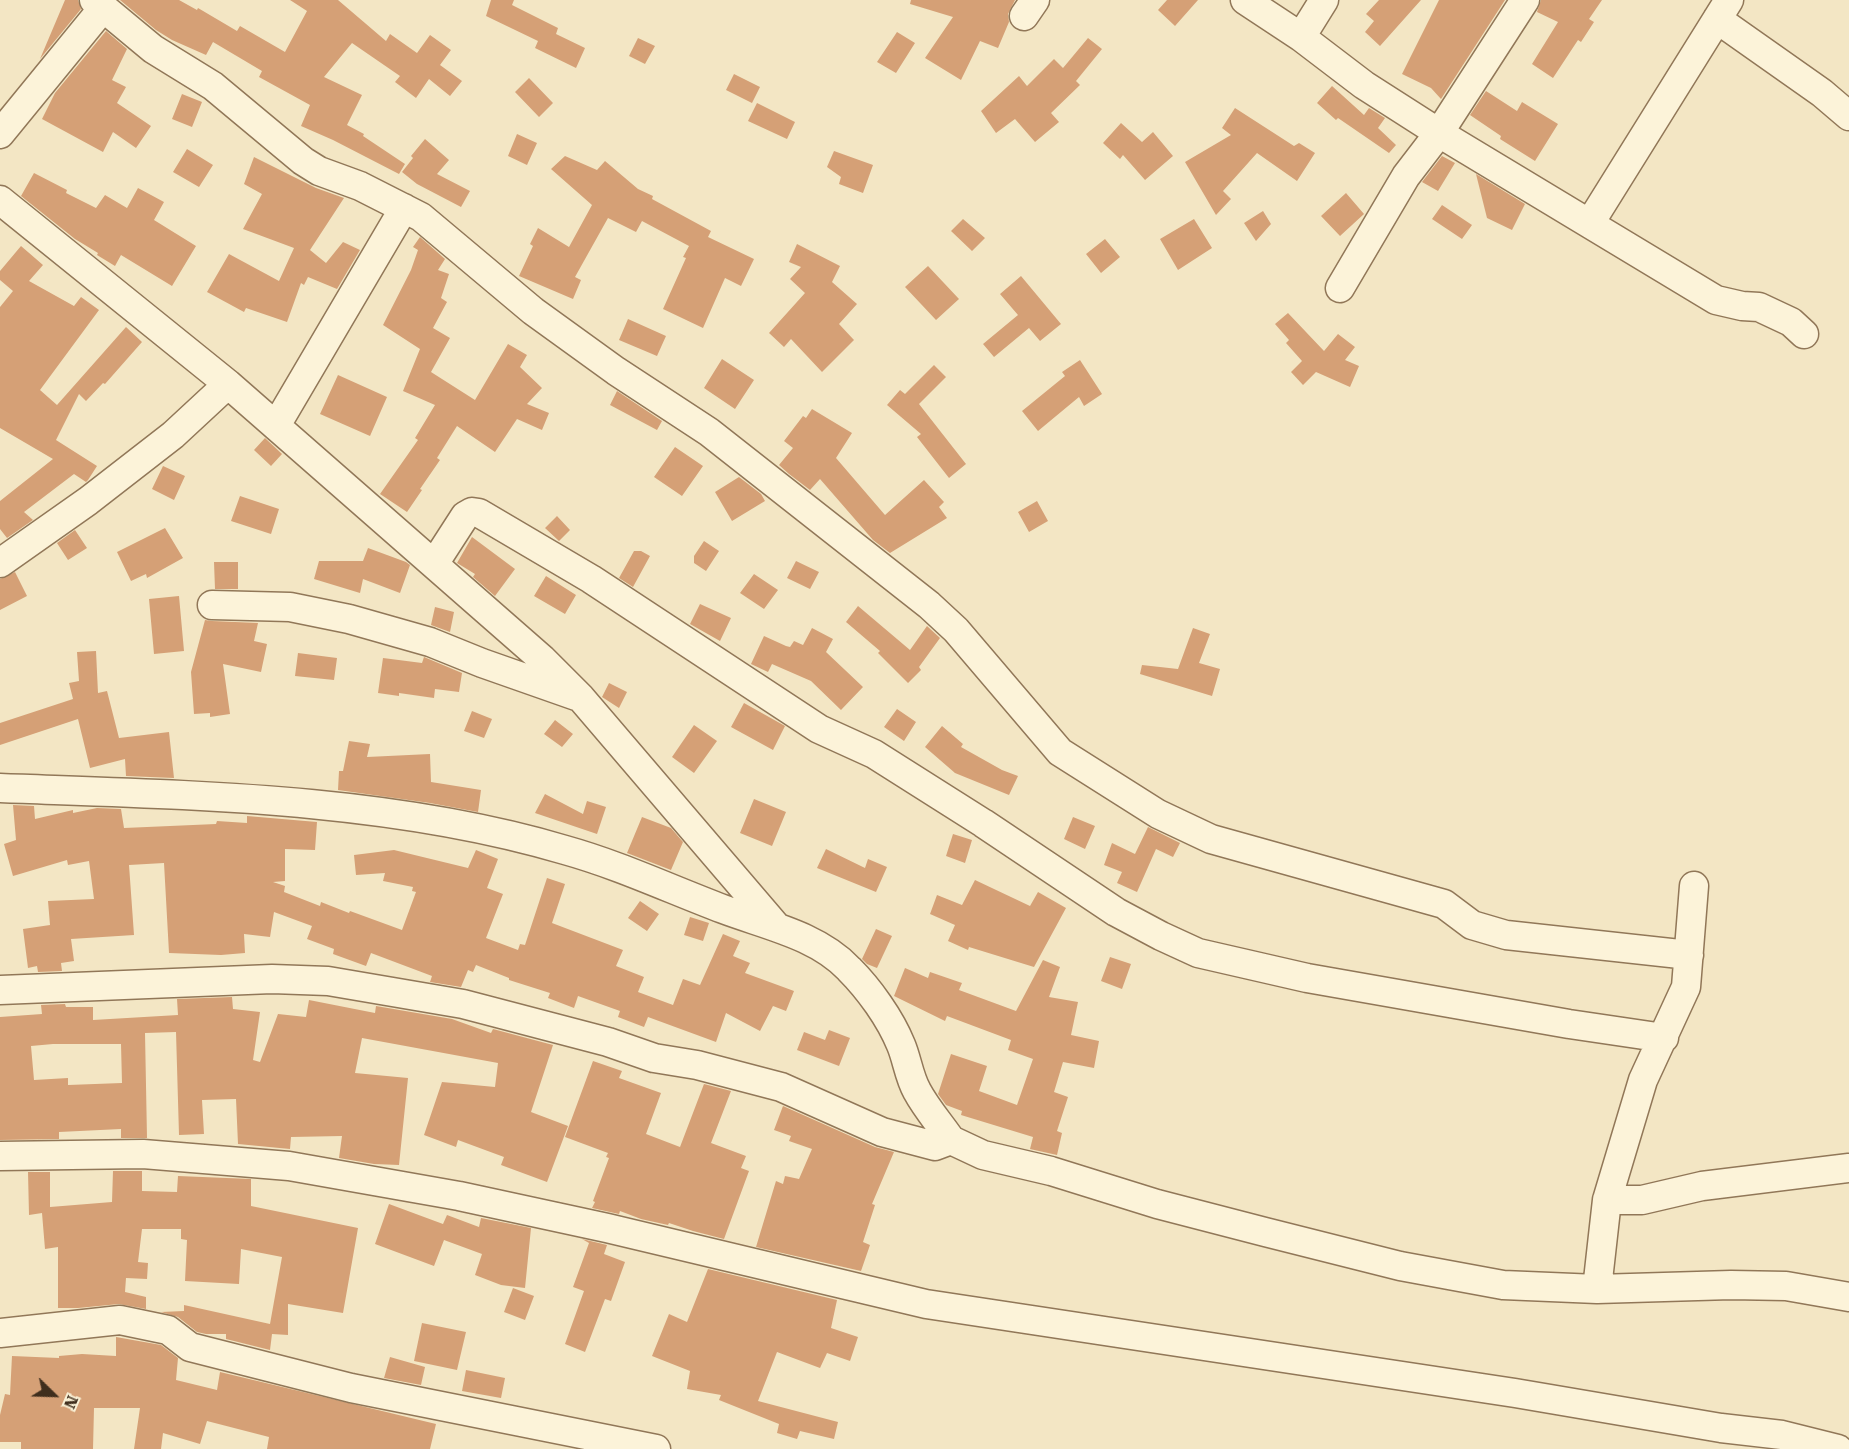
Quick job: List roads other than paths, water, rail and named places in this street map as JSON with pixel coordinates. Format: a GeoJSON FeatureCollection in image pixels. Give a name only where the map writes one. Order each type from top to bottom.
{"type":"FeatureCollection","features":[{"type":"Feature","properties":{"kind":"street"},"geometry":{"type":"LineString","coordinates":[[1245,0],[1301,37],[1364,85],[1439,133],[1716,300],[1759,307],[1791,322],[1803,334]]}},
{"type":"Feature","properties":{"kind":"street"},"geometry":{"type":"LineString","coordinates":[[1301,37],[1324,0]]}},
{"type":"Feature","properties":{"kind":"street"},"geometry":{"type":"LineString","coordinates":[[1340,288],[1406,176],[1439,133],[1525,0]]}},
{"type":"Feature","properties":{"kind":"street"},"geometry":{"type":"LineString","coordinates":[[0,134],[99,4],[153,49],[213,86],[303,161],[319,171],[360,186],[404,208],[445,236],[533,311],[616,372],[709,432],[929,605],[956,630],[1060,752],[1158,814],[1210,839],[1444,904],[1472,925],[1506,935],[1689,955]]}},
{"type":"Feature","properties":{"kind":"street"},"geometry":{"type":"LineString","coordinates":[[1590,223],[1723,10],[1849,116]]}},
{"type":"Feature","properties":{"kind":"street"},"geometry":{"type":"LineString","coordinates":[[0,200],[277,424],[542,659],[581,698],[777,928]]}},
{"type":"Feature","properties":{"kind":"street"},"geometry":{"type":"LineString","coordinates":[[277,424],[404,208]]}},
{"type":"Feature","properties":{"kind":"street"},"geometry":{"type":"LineString","coordinates":[[0,563],[88,501],[165,442],[228,384]]}},
{"type":"Feature","properties":{"kind":"street"},"geometry":{"type":"LineString","coordinates":[[434,564],[465,516],[472,512],[479,513],[591,579],[819,729],[874,754],[983,823],[1116,912],[1198,953],[1307,978],[1664,1038]]}},
{"type":"Feature","properties":{"kind":"street"},"geometry":{"type":"LineString","coordinates":[[212,605],[290,607],[350,619],[430,642],[581,698]]}},
{"type":"Feature","properties":{"kind":"street"},"geometry":{"type":"LineString","coordinates":[[0,788],[298,804],[429,819],[565,849],[643,876],[777,928],[831,953],[850,969],[889,1022],[901,1045],[916,1090],[951,1140],[983,1155],[1051,1171],[1168,1207],[1400,1266],[1503,1285],[1597,1289],[1731,1285],[1786,1286],[1849,1297]]}},
{"type":"Feature","properties":{"kind":"street"},"geometry":{"type":"LineString","coordinates":[[1597,1289],[1606,1200],[1643,1080],[1686,987],[1694,886]]}},
{"type":"Feature","properties":{"kind":"street"},"geometry":{"type":"LineString","coordinates":[[0,990],[272,979],[328,981],[463,1004],[608,1042],[654,1058],[697,1065],[781,1087],[882,1132],[935,1146],[951,1140]]}},
{"type":"Feature","properties":{"kind":"street"},"geometry":{"type":"LineString","coordinates":[[0,1156],[143,1154],[289,1166],[459,1196],[573,1220],[926,1304],[1515,1393],[1721,1428],[1782,1435],[1838,1449]]}},
{"type":"Feature","properties":{"kind":"street"},"geometry":{"type":"LineString","coordinates":[[1606,1200],[1642,1200],[1702,1186],[1849,1168]]}},
{"type":"Feature","properties":{"kind":"street"},"geometry":{"type":"LineString","coordinates":[[0,1333],[120,1320],[168,1330],[190,1347],[351,1388],[656,1449]]}}]}
